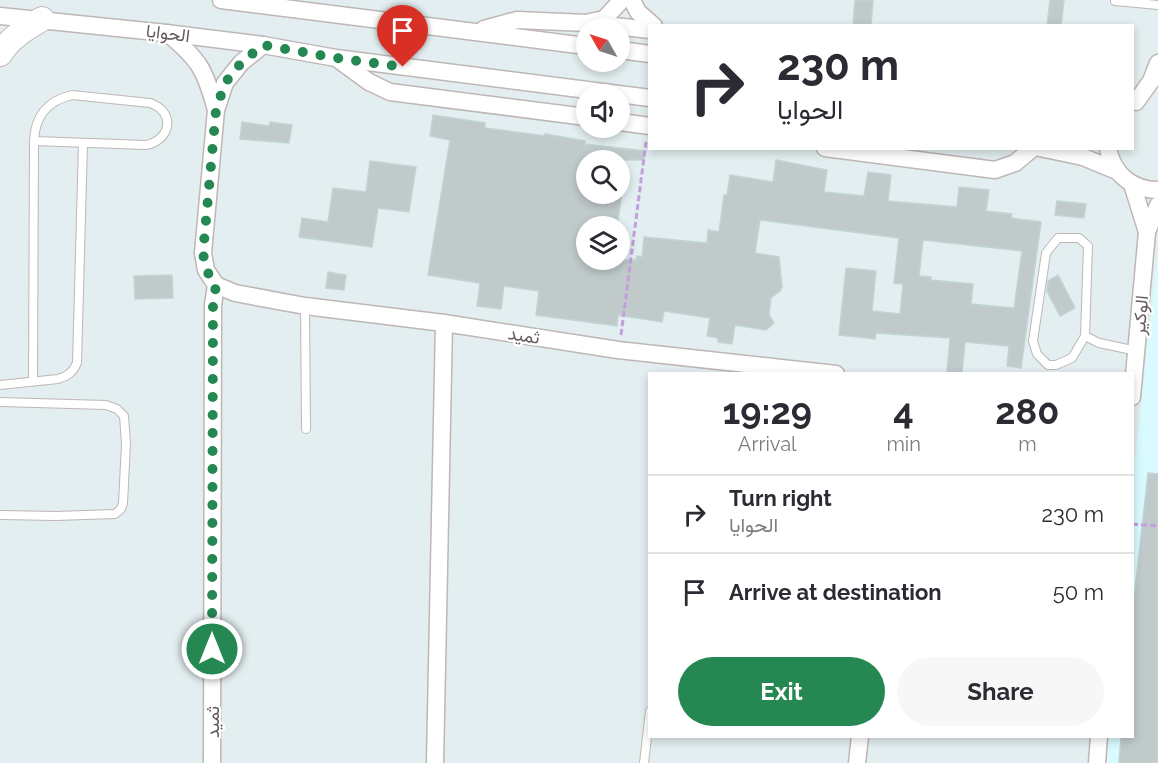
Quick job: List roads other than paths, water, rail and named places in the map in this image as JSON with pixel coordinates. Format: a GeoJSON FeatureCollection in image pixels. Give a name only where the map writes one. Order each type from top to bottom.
{"type":"FeatureCollection","features":[{"type":"Feature","properties":{"kind":"street"},"geometry":{"type":"LineString","coordinates":[[221,0],[576,45]]}},
{"type":"Feature","properties":{"kind":"street"},"geometry":{"type":"LineString","coordinates":[[605,18],[622,0]]}},
{"type":"Feature","properties":{"kind":"street"},"geometry":{"type":"LineString","coordinates":[[632,0],[638,12],[652,24]]}},
{"type":"Feature","properties":{"kind":"street","name":"الحوايا"},"geometry":{"type":"LineString","coordinates":[[0,16],[263,45],[336,58],[648,98]]}},
{"type":"Feature","properties":{"kind":"street"},"geometry":{"type":"LineString","coordinates":[[0,54],[7,43],[21,31],[42,20]]}},
{"type":"Feature","properties":{"kind":"street"},"geometry":{"type":"LineString","coordinates":[[477,31],[517,20],[576,23]]}},
{"type":"Feature","properties":{"kind":"street"},"geometry":{"type":"LineString","coordinates":[[630,28],[648,30]]}},
{"type":"Feature","properties":{"kind":"street"},"geometry":{"type":"LineString","coordinates":[[166,33],[192,54],[207,79],[216,110]]}},
{"type":"Feature","properties":{"kind":"street"},"geometry":{"type":"LineString","coordinates":[[216,285],[206,270],[203,253],[216,110],[225,83],[241,63],[263,45]]}},
{"type":"Feature","properties":{"kind":"street"},"geometry":{"type":"LineString","coordinates":[[630,51],[648,54]]}},
{"type":"Feature","properties":{"kind":"street","name":"الحوايا"},"geometry":{"type":"LineString","coordinates":[[336,58],[369,82],[390,92],[576,116]]}},
{"type":"Feature","properties":{"kind":"street"},"geometry":{"type":"LineString","coordinates":[[1134,103],[1151,81],[1158,63]]}},
{"type":"Feature","properties":{"kind":"street"},"geometry":{"type":"LineString","coordinates":[[1134,103],[1158,98]]}},
{"type":"Feature","properties":{"kind":"street"},"geometry":{"type":"LineString","coordinates":[[630,123],[648,126]]}},
{"type":"Feature","properties":{"kind":"street"},"geometry":{"type":"LineString","coordinates":[[840,150],[995,171],[1015,163],[1031,150]]}},
{"type":"Feature","properties":{"kind":"street"},"geometry":{"type":"LineString","coordinates":[[1050,150],[1083,157],[1117,171]]}},
{"type":"Feature","properties":{"kind":"street"},"geometry":{"type":"LineString","coordinates":[[1108,150],[1117,171],[1132,184],[1143,189],[1158,190]]}},
{"type":"Feature","properties":{"kind":"street","name":"الوكير"},"geometry":{"type":"LineString","coordinates":[[1132,184],[1147,232]]}},
{"type":"Feature","properties":{"kind":"street","name":"الوكير"},"geometry":{"type":"LineString","coordinates":[[1134,379],[1147,232],[1158,205]]}},
{"type":"Feature","properties":{"kind":"street","name":"ثميد"},"geometry":{"type":"LineString","coordinates":[[212,763],[213,305],[216,285],[235,293],[305,306],[444,323],[618,350],[818,372]]}},
{"type":"Feature","properties":{"kind":"street"},"geometry":{"type":"LineString","coordinates":[[435,763],[444,323]]}},
{"type":"Feature","properties":{"kind":"street"},"geometry":{"type":"LineString","coordinates":[[857,763],[860,738]]}},
{"type":"Feature","properties":{"kind":"street"},"geometry":{"type":"LineString","coordinates":[[1097,763],[1099,738]]}},
{"type":"Feature","properties":{"kind":"lane"},"geometry":{"type":"LineString","coordinates":[[1115,1],[1158,4]]}},
{"type":"Feature","properties":{"kind":"lane"},"geometry":{"type":"LineString","coordinates":[[33,381],[34,141],[36,123],[40,114],[54,101],[72,95],[150,103],[164,111],[167,118],[165,133],[160,140],[146,145],[34,141]]}},
{"type":"Feature","properties":{"kind":"lane"},"geometry":{"type":"LineString","coordinates":[[0,385],[67,376],[78,363],[83,143]]}},
{"type":"Feature","properties":{"kind":"lane"},"geometry":{"type":"LineString","coordinates":[[1058,238],[1079,238],[1088,246],[1085,336],[1072,358],[1056,365],[1048,364],[1037,354],[1033,341],[1046,253],[1058,238]]}},
{"type":"Feature","properties":{"kind":"lane"},"geometry":{"type":"LineString","coordinates":[[305,306],[306,429]]}},
{"type":"Feature","properties":{"kind":"lane"},"geometry":{"type":"LineString","coordinates":[[1085,336],[1099,343],[1137,351]]}},
{"type":"Feature","properties":{"kind":"lane"},"geometry":{"type":"LineString","coordinates":[[0,402],[106,405],[124,416],[126,444],[123,503],[122,509],[115,514],[0,515]]}},
{"type":"Feature","properties":{"kind":"lane"},"geometry":{"type":"LineString","coordinates":[[644,763],[648,728]]}}]}
